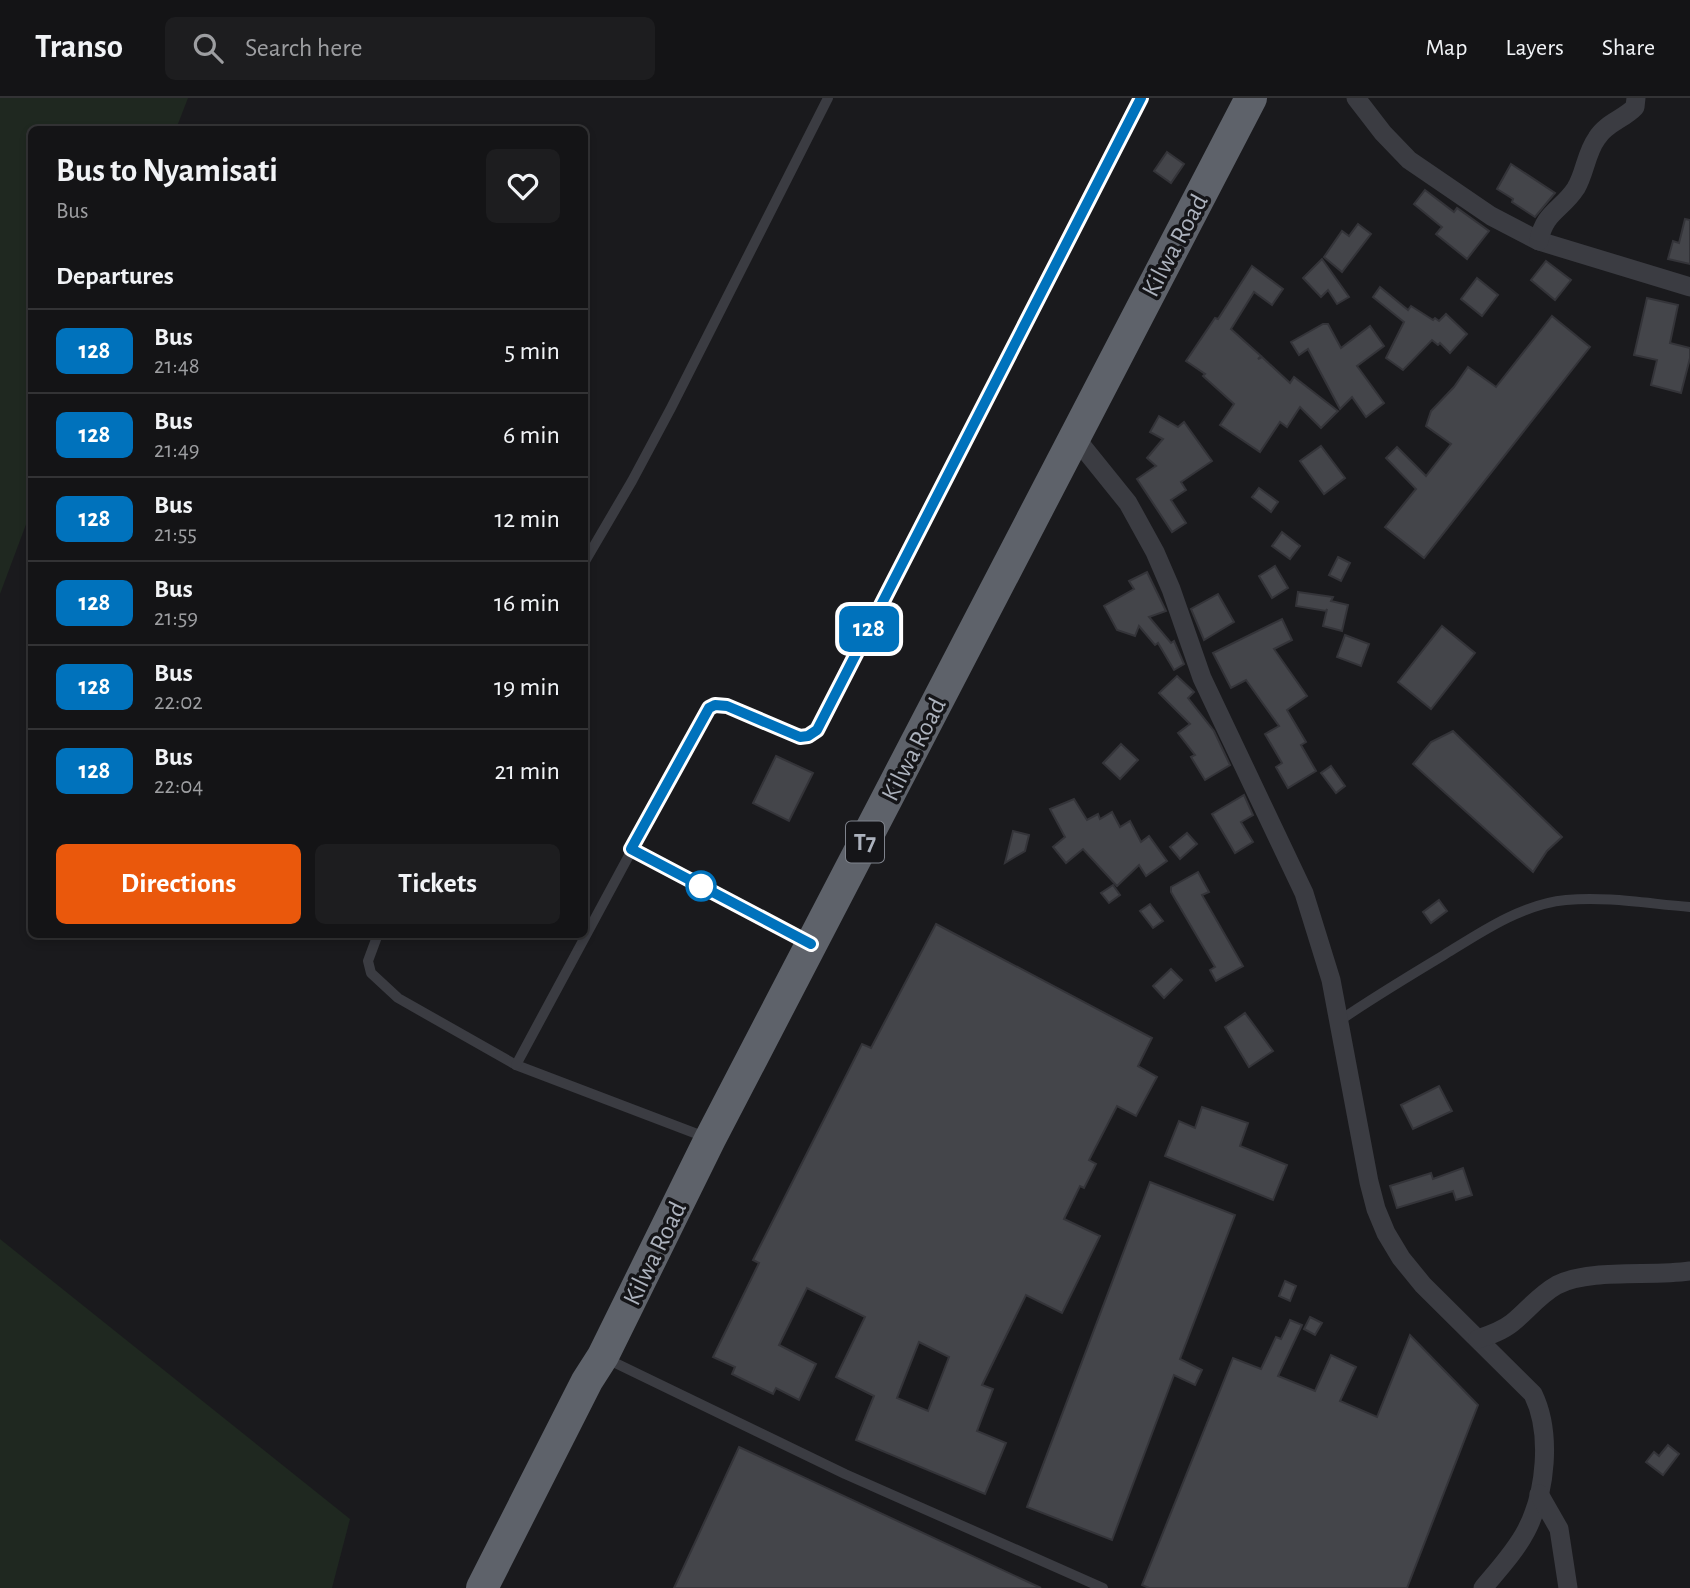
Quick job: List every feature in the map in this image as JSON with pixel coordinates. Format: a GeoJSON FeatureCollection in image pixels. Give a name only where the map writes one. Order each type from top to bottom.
{"type":"FeatureCollection","features":[{"type":"Feature","properties":{"kind":"highway","name":"Kilwa Road"},"geometry":{"type":"LineString","coordinates":[[482,1588],[587,1381],[603,1356],[710,1139],[1251,98]]}},
{"type":"Feature","properties":{"kind":"street"},"geometry":{"type":"LineString","coordinates":[[1356,98],[1382,133],[1409,160],[1491,216],[1539,241],[1690,287]]}},
{"type":"Feature","properties":{"kind":"street"},"geometry":{"type":"LineString","coordinates":[[1539,241],[1546,219],[1577,186],[1597,137],[1611,123],[1630,112],[1635,107],[1636,98]]}},
{"type":"Feature","properties":{"kind":"street"},"geometry":{"type":"LineString","coordinates":[[1074,436],[1128,503],[1155,552],[1202,678],[1304,893],[1322,946],[1369,1182],[1386,1233],[1401,1258],[1423,1285],[1533,1394],[1540,1409],[1545,1444],[1539,1494],[1526,1530],[1483,1588]]}},
{"type":"Feature","properties":{"kind":"street"},"geometry":{"type":"LineString","coordinates":[[1478,1339],[1511,1324],[1559,1284],[1587,1277],[1690,1271]]}},
{"type":"Feature","properties":{"kind":"street"},"geometry":{"type":"LineString","coordinates":[[1539,1494],[1559,1529],[1568,1588]]}},
{"type":"Feature","properties":{"kind":"lane"},"geometry":{"type":"LineString","coordinates":[[588,556],[671,408],[828,98]]}},
{"type":"Feature","properties":{"kind":"lane"},"geometry":{"type":"LineString","coordinates":[[588,930],[709,708],[715,705],[727,706],[800,737],[808,736],[817,730],[1141,98]]}},
{"type":"Feature","properties":{"kind":"lane"},"geometry":{"type":"LineString","coordinates":[[631,849],[811,944]]}},
{"type":"Feature","properties":{"kind":"lane"},"geometry":{"type":"LineString","coordinates":[[1339,1021],[1389,987],[1485,929],[1543,905],[1566,900],[1622,901],[1690,907]]}},
{"type":"Feature","properties":{"kind":"lane"},"geometry":{"type":"LineString","coordinates":[[376,938],[368,961],[370,973],[398,998],[516,1065],[710,1139]]}},
{"type":"Feature","properties":{"kind":"lane"},"geometry":{"type":"LineString","coordinates":[[516,1065],[584,938]]}},
{"type":"Feature","properties":{"kind":"lane"},"geometry":{"type":"LineString","coordinates":[[603,1356],[833,1469],[1104,1588]]}},
{"type":"Feature","properties":{"kind":"shaded area"},"geometry":{"type":"Polygon","coordinates":[[[0,98],[188,98],[177,126],[28,126],[28,519],[0,594],[0,98]]]}},
{"type":"Feature","properties":{"kind":"shaded area"},"geometry":{"type":"Polygon","coordinates":[[[0,1239],[350,1519],[332,1588],[0,1588],[0,1239]]]}},
{"type":"Feature","properties":{"kind":"building"},"geometry":{"type":"Polygon","coordinates":[[[1167,152],[1184,164],[1171,183],[1154,171],[1167,152]]]}},
{"type":"Feature","properties":{"kind":"building"},"geometry":{"type":"Polygon","coordinates":[[[1511,164],[1555,193],[1535,217],[1497,189],[1511,164]]]}},
{"type":"Feature","properties":{"kind":"building"},"geometry":{"type":"Polygon","coordinates":[[[1425,190],[1454,212],[1457,208],[1489,231],[1467,259],[1436,234],[1442,227],[1414,204],[1425,190]]]}},
{"type":"Feature","properties":{"kind":"building"},"geometry":{"type":"Polygon","coordinates":[[[1685,219],[1690,220],[1690,264],[1668,259],[1673,241],[1679,243],[1685,219]]]}},
{"type":"Feature","properties":{"kind":"building"},"geometry":{"type":"Polygon","coordinates":[[[1358,224],[1371,234],[1342,272],[1324,257],[1342,231],[1349,236],[1358,224]]]}},
{"type":"Feature","properties":{"kind":"building"},"geometry":{"type":"Polygon","coordinates":[[[1322,259],[1349,297],[1337,304],[1328,290],[1321,297],[1303,278],[1322,259]]]}},
{"type":"Feature","properties":{"kind":"building"},"geometry":{"type":"Polygon","coordinates":[[[1546,261],[1571,280],[1555,300],[1531,280],[1546,261]]]}},
{"type":"Feature","properties":{"kind":"building"},"geometry":{"type":"Polygon","coordinates":[[[1252,266],[1283,289],[1272,305],[1254,292],[1231,329],[1261,356],[1258,359],[1262,357],[1290,383],[1294,377],[1338,411],[1321,428],[1300,407],[1287,427],[1280,422],[1260,452],[1220,425],[1234,404],[1203,376],[1205,374],[1186,361],[1215,318],[1218,319],[1252,266]]]}},
{"type":"Feature","properties":{"kind":"building"},"geometry":{"type":"Polygon","coordinates":[[[1477,278],[1498,295],[1482,316],[1461,299],[1477,278]]]}},
{"type":"Feature","properties":{"kind":"building"},"geometry":{"type":"Polygon","coordinates":[[[1380,287],[1408,310],[1411,306],[1439,321],[1446,314],[1467,334],[1450,353],[1440,343],[1438,345],[1432,340],[1403,370],[1386,358],[1404,322],[1373,297],[1380,287]]]}},
{"type":"Feature","properties":{"kind":"building"},"geometry":{"type":"Polygon","coordinates":[[[1647,298],[1678,305],[1670,343],[1690,348],[1681,393],[1651,385],[1657,360],[1634,355],[1647,298]]]}},
{"type":"Feature","properties":{"kind":"building"},"geometry":{"type":"Polygon","coordinates":[[[1552,316],[1590,347],[1424,558],[1385,527],[1416,489],[1386,458],[1397,447],[1426,476],[1451,444],[1426,426],[1431,411],[1454,387],[1468,367],[1496,387],[1552,316]]]}},
{"type":"Feature","properties":{"kind":"building"},"geometry":{"type":"Polygon","coordinates":[[[1323,324],[1328,324],[1341,348],[1370,326],[1384,346],[1357,366],[1384,403],[1366,417],[1352,397],[1340,409],[1308,349],[1299,355],[1291,342],[1323,324]]]}},
{"type":"Feature","properties":{"kind":"building"},"geometry":{"type":"Polygon","coordinates":[[[1159,416],[1178,427],[1184,422],[1212,461],[1181,482],[1186,490],[1171,500],[1186,523],[1172,532],[1137,479],[1156,466],[1147,458],[1163,439],[1150,432],[1159,416]]]}},
{"type":"Feature","properties":{"kind":"building"},"geometry":{"type":"Polygon","coordinates":[[[1321,446],[1345,478],[1324,494],[1300,461],[1321,446]]]}},
{"type":"Feature","properties":{"kind":"building"},"geometry":{"type":"Polygon","coordinates":[[[1259,488],[1278,502],[1271,512],[1252,497],[1259,488]]]}},
{"type":"Feature","properties":{"kind":"building"},"geometry":{"type":"Polygon","coordinates":[[[1282,532],[1300,546],[1290,559],[1272,546],[1282,532]]]}},
{"type":"Feature","properties":{"kind":"building"},"geometry":{"type":"Polygon","coordinates":[[[1338,557],[1350,563],[1341,581],[1329,575],[1338,557]]]}},
{"type":"Feature","properties":{"kind":"building"},"geometry":{"type":"Polygon","coordinates":[[[1275,566],[1288,588],[1272,598],[1259,576],[1275,566]]]}},
{"type":"Feature","properties":{"kind":"building"},"geometry":{"type":"Polygon","coordinates":[[[1147,572],[1166,611],[1149,617],[1171,643],[1174,641],[1184,664],[1174,670],[1158,643],[1155,645],[1139,626],[1135,636],[1117,630],[1104,606],[1134,589],[1129,581],[1147,572]]]}},
{"type":"Feature","properties":{"kind":"building"},"geometry":{"type":"Polygon","coordinates":[[[1298,592],[1333,597],[1331,601],[1348,605],[1342,631],[1323,626],[1327,609],[1296,606],[1298,592]]]}},
{"type":"Feature","properties":{"kind":"building"},"geometry":{"type":"Polygon","coordinates":[[[1218,594],[1234,622],[1204,640],[1191,609],[1218,594]]]}},
{"type":"Feature","properties":{"kind":"building"},"geometry":{"type":"Polygon","coordinates":[[[1282,619],[1292,640],[1274,649],[1307,696],[1287,710],[1306,742],[1301,745],[1316,771],[1288,788],[1276,767],[1282,763],[1265,734],[1279,726],[1246,680],[1231,688],[1213,653],[1282,619]]]}},
{"type":"Feature","properties":{"kind":"building"},"geometry":{"type":"Polygon","coordinates":[[[1442,626],[1475,653],[1431,709],[1398,682],[1442,626]]]}},
{"type":"Feature","properties":{"kind":"building"},"geometry":{"type":"Polygon","coordinates":[[[1345,635],[1369,644],[1361,666],[1337,657],[1345,635]]]}},
{"type":"Feature","properties":{"kind":"building"},"geometry":{"type":"Polygon","coordinates":[[[1177,676],[1194,692],[1188,698],[1214,731],[1230,765],[1205,780],[1191,757],[1195,755],[1178,733],[1190,724],[1159,693],[1177,676]]]}},
{"type":"Feature","properties":{"kind":"building"},"geometry":{"type":"Polygon","coordinates":[[[1453,731],[1562,837],[1547,851],[1533,872],[1413,764],[1431,742],[1453,731]]]}},
{"type":"Feature","properties":{"kind":"building"},"geometry":{"type":"Polygon","coordinates":[[[1121,744],[1138,760],[1120,779],[1103,763],[1121,744]]]}},
{"type":"Feature","properties":{"kind":"building"},"geometry":{"type":"Polygon","coordinates":[[[776,756],[813,773],[789,821],[753,803],[776,756]]]}},
{"type":"Feature","properties":{"kind":"building"},"geometry":{"type":"Polygon","coordinates":[[[1331,766],[1345,786],[1336,793],[1321,773],[1331,766]]]}},
{"type":"Feature","properties":{"kind":"building"},"geometry":{"type":"Polygon","coordinates":[[[1244,795],[1253,815],[1241,822],[1253,842],[1235,853],[1212,814],[1244,795]]]}},
{"type":"Feature","properties":{"kind":"building"},"geometry":{"type":"Polygon","coordinates":[[[1074,799],[1087,820],[1098,814],[1100,819],[1112,812],[1120,827],[1130,821],[1141,842],[1149,836],[1167,861],[1146,876],[1139,865],[1117,886],[1083,849],[1066,863],[1053,847],[1065,837],[1050,809],[1074,799]]]}},
{"type":"Feature","properties":{"kind":"building"},"geometry":{"type":"Polygon","coordinates":[[[1013,831],[1029,835],[1025,851],[1005,863],[1013,831]]]}},
{"type":"Feature","properties":{"kind":"building"},"geometry":{"type":"Polygon","coordinates":[[[1187,833],[1197,844],[1180,859],[1170,847],[1187,833]]]}},
{"type":"Feature","properties":{"kind":"building"},"geometry":{"type":"Polygon","coordinates":[[[1198,872],[1209,892],[1202,895],[1243,966],[1216,981],[1210,970],[1215,967],[1171,892],[1171,887],[1198,872]]]}},
{"type":"Feature","properties":{"kind":"building"},"geometry":{"type":"Polygon","coordinates":[[[1113,885],[1120,895],[1109,903],[1101,893],[1113,885]]]}},
{"type":"Feature","properties":{"kind":"building"},"geometry":{"type":"Polygon","coordinates":[[[1439,900],[1447,911],[1431,923],[1423,912],[1439,900]]]}},
{"type":"Feature","properties":{"kind":"building"},"geometry":{"type":"Polygon","coordinates":[[[1150,904],[1163,921],[1153,928],[1140,911],[1150,904]]]}},
{"type":"Feature","properties":{"kind":"building"},"geometry":{"type":"Polygon","coordinates":[[[936,924],[1152,1038],[1138,1066],[1157,1077],[1136,1116],[1117,1106],[1089,1160],[1096,1164],[1084,1188],[1080,1186],[1064,1219],[1100,1236],[1062,1313],[1026,1295],[982,1385],[993,1389],[977,1431],[1006,1443],[985,1494],[856,1440],[874,1396],[836,1377],[865,1317],[807,1288],[779,1345],[816,1364],[799,1400],[776,1388],[773,1394],[732,1374],[735,1367],[713,1357],[759,1263],[753,1260],[862,1044],[871,1048],[936,924]],[[919,1342],[897,1398],[928,1411],[949,1357],[919,1342]]]}},
{"type":"Feature","properties":{"kind":"building"},"geometry":{"type":"Polygon","coordinates":[[[1171,969],[1182,980],[1164,998],[1153,986],[1171,969]]]}},
{"type":"Feature","properties":{"kind":"building"},"geometry":{"type":"Polygon","coordinates":[[[1245,1013],[1273,1051],[1249,1067],[1225,1027],[1245,1013]]]}},
{"type":"Feature","properties":{"kind":"building"},"geometry":{"type":"Polygon","coordinates":[[[1439,1086],[1452,1111],[1413,1129],[1401,1105],[1439,1086]]]}},
{"type":"Feature","properties":{"kind":"building"},"geometry":{"type":"Polygon","coordinates":[[[1202,1107],[1248,1123],[1240,1146],[1287,1165],[1273,1200],[1165,1156],[1179,1121],[1195,1128],[1202,1107]]]}},
{"type":"Feature","properties":{"kind":"building"},"geometry":{"type":"Polygon","coordinates":[[[1463,1168],[1472,1195],[1456,1200],[1453,1191],[1397,1208],[1390,1186],[1431,1173],[1433,1179],[1463,1168]]]}},
{"type":"Feature","properties":{"kind":"building"},"geometry":{"type":"Polygon","coordinates":[[[1150,1182],[1235,1215],[1180,1359],[1202,1370],[1195,1385],[1174,1375],[1112,1540],[1027,1507],[1150,1182]]]}},
{"type":"Feature","properties":{"kind":"building"},"geometry":{"type":"Polygon","coordinates":[[[1285,1281],[1296,1286],[1290,1301],[1279,1296],[1285,1281]]]}},
{"type":"Feature","properties":{"kind":"building"},"geometry":{"type":"Polygon","coordinates":[[[1310,1317],[1322,1323],[1315,1335],[1304,1329],[1310,1317]]]}},
{"type":"Feature","properties":{"kind":"building"},"geometry":{"type":"Polygon","coordinates":[[[1290,1320],[1302,1325],[1278,1376],[1315,1391],[1331,1355],[1356,1367],[1340,1401],[1377,1417],[1410,1335],[1478,1405],[1407,1588],[1149,1588],[1142,1585],[1233,1358],[1261,1369],[1276,1337],[1281,1339],[1290,1320]]]}},
{"type":"Feature","properties":{"kind":"building"},"geometry":{"type":"Polygon","coordinates":[[[1668,1445],[1679,1454],[1663,1475],[1646,1462],[1654,1452],[1659,1456],[1668,1445]]]}},
{"type":"Feature","properties":{"kind":"building"},"geometry":{"type":"Polygon","coordinates":[[[739,1447],[1041,1588],[674,1588],[739,1447]]]}},
{"type":"Feature","properties":{"kind":"bus line","name":"128"},"geometry":{"type":"LineString","coordinates":[[811,944],[631,849],[709,708],[721,704],[800,737],[808,736],[817,730],[1141,98]]}}]}
